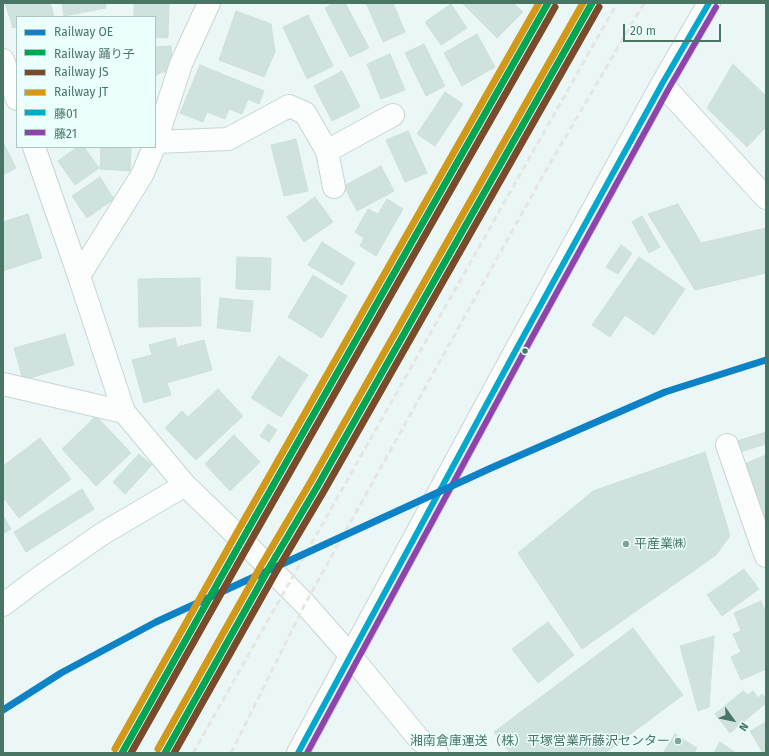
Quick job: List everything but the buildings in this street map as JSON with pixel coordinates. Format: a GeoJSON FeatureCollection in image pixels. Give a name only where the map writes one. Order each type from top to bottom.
{"type":"FeatureCollection","features":[{"type":"Feature","properties":{"kind":"street"},"geometry":{"type":"LineString","coordinates":[[156,141],[182,64],[209,3]]}},
{"type":"Feature","properties":{"kind":"street"},"geometry":{"type":"LineString","coordinates":[[298,753],[517,348],[662,84],[709,3]]}},
{"type":"Feature","properties":{"kind":"street"},"geometry":{"type":"LineString","coordinates":[[3,60],[16,96]]}},
{"type":"Feature","properties":{"kind":"street"},"geometry":{"type":"LineString","coordinates":[[662,84],[766,198]]}},
{"type":"Feature","properties":{"kind":"street"},"geometry":{"type":"LineString","coordinates":[[156,144],[228,139],[289,106],[305,113],[327,151],[334,187]]}},
{"type":"Feature","properties":{"kind":"street"},"geometry":{"type":"LineString","coordinates":[[327,151],[393,115]]}},
{"type":"Feature","properties":{"kind":"street"},"geometry":{"type":"LineString","coordinates":[[34,148],[124,412],[185,486],[242,540],[305,604],[350,655],[419,739],[438,753]]}},
{"type":"Feature","properties":{"kind":"street"},"geometry":{"type":"LineString","coordinates":[[79,276],[142,175],[153,148]]}},
{"type":"Feature","properties":{"kind":"street"},"geometry":{"type":"LineString","coordinates":[[3,384],[124,412]]}},
{"type":"Feature","properties":{"kind":"street"},"geometry":{"type":"LineString","coordinates":[[726,445],[764,547]]}},
{"type":"Feature","properties":{"kind":"street"},"geometry":{"type":"LineString","coordinates":[[3,605],[102,534],[185,486]]}},
{"type":"Feature","properties":{"kind":"railway"},"geometry":{"type":"LineString","coordinates":[[193,753],[617,3]]}},
{"type":"Feature","properties":{"kind":"railway"},"geometry":{"type":"LineString","coordinates":[[231,753],[305,604],[545,172],[644,3]]}},
{"type":"Feature","properties":{"kind":"rail line","name":"JT"},"geometry":{"type":"LineString","coordinates":[[115,749],[539,3]]}},
{"type":"Feature","properties":{"kind":"rail line","name":"踊り子"},"geometry":{"type":"LineString","coordinates":[[122,753],[548,3]]}},
{"type":"Feature","properties":{"kind":"rail line","name":"JT"},"geometry":{"type":"LineString","coordinates":[[158,749],[262,564],[310,483],[583,3]]}},
{"type":"Feature","properties":{"kind":"rail line","name":"踊り子"},"geometry":{"type":"LineString","coordinates":[[165,753],[592,3]]}},
{"type":"Feature","properties":{"kind":"rail line","name":"JS"},"geometry":{"type":"LineString","coordinates":[[131,753],[555,7]]}},
{"type":"Feature","properties":{"kind":"rail line","name":"JS"},"geometry":{"type":"LineString","coordinates":[[174,753],[599,7]]}},
{"type":"Feature","properties":{"kind":"rail line","name":"OE"},"geometry":{"type":"LineString","coordinates":[[3,710],[61,673],[156,622],[491,468],[665,392],[766,360]]}},
{"type":"Feature","properties":{"kind":"transit line","name":"藤01"},"geometry":{"type":"LineString","coordinates":[[298,753],[517,348],[662,84],[709,3]]}},
{"type":"Feature","properties":{"kind":"transit line","name":"藤21"},"geometry":{"type":"LineString","coordinates":[[307,753],[524,352],[669,88],[716,7]]}},
{"type":"Feature","properties":{"kind":"place","name":"平産業㈱"},"geometry":{"type":"Point","coordinates":[626,544]}},
{"type":"Feature","properties":{"kind":"place","name":"湘南倉庫運送（株）平塚営業所藤沢センター"},"geometry":{"type":"Point","coordinates":[678,741]}}]}
